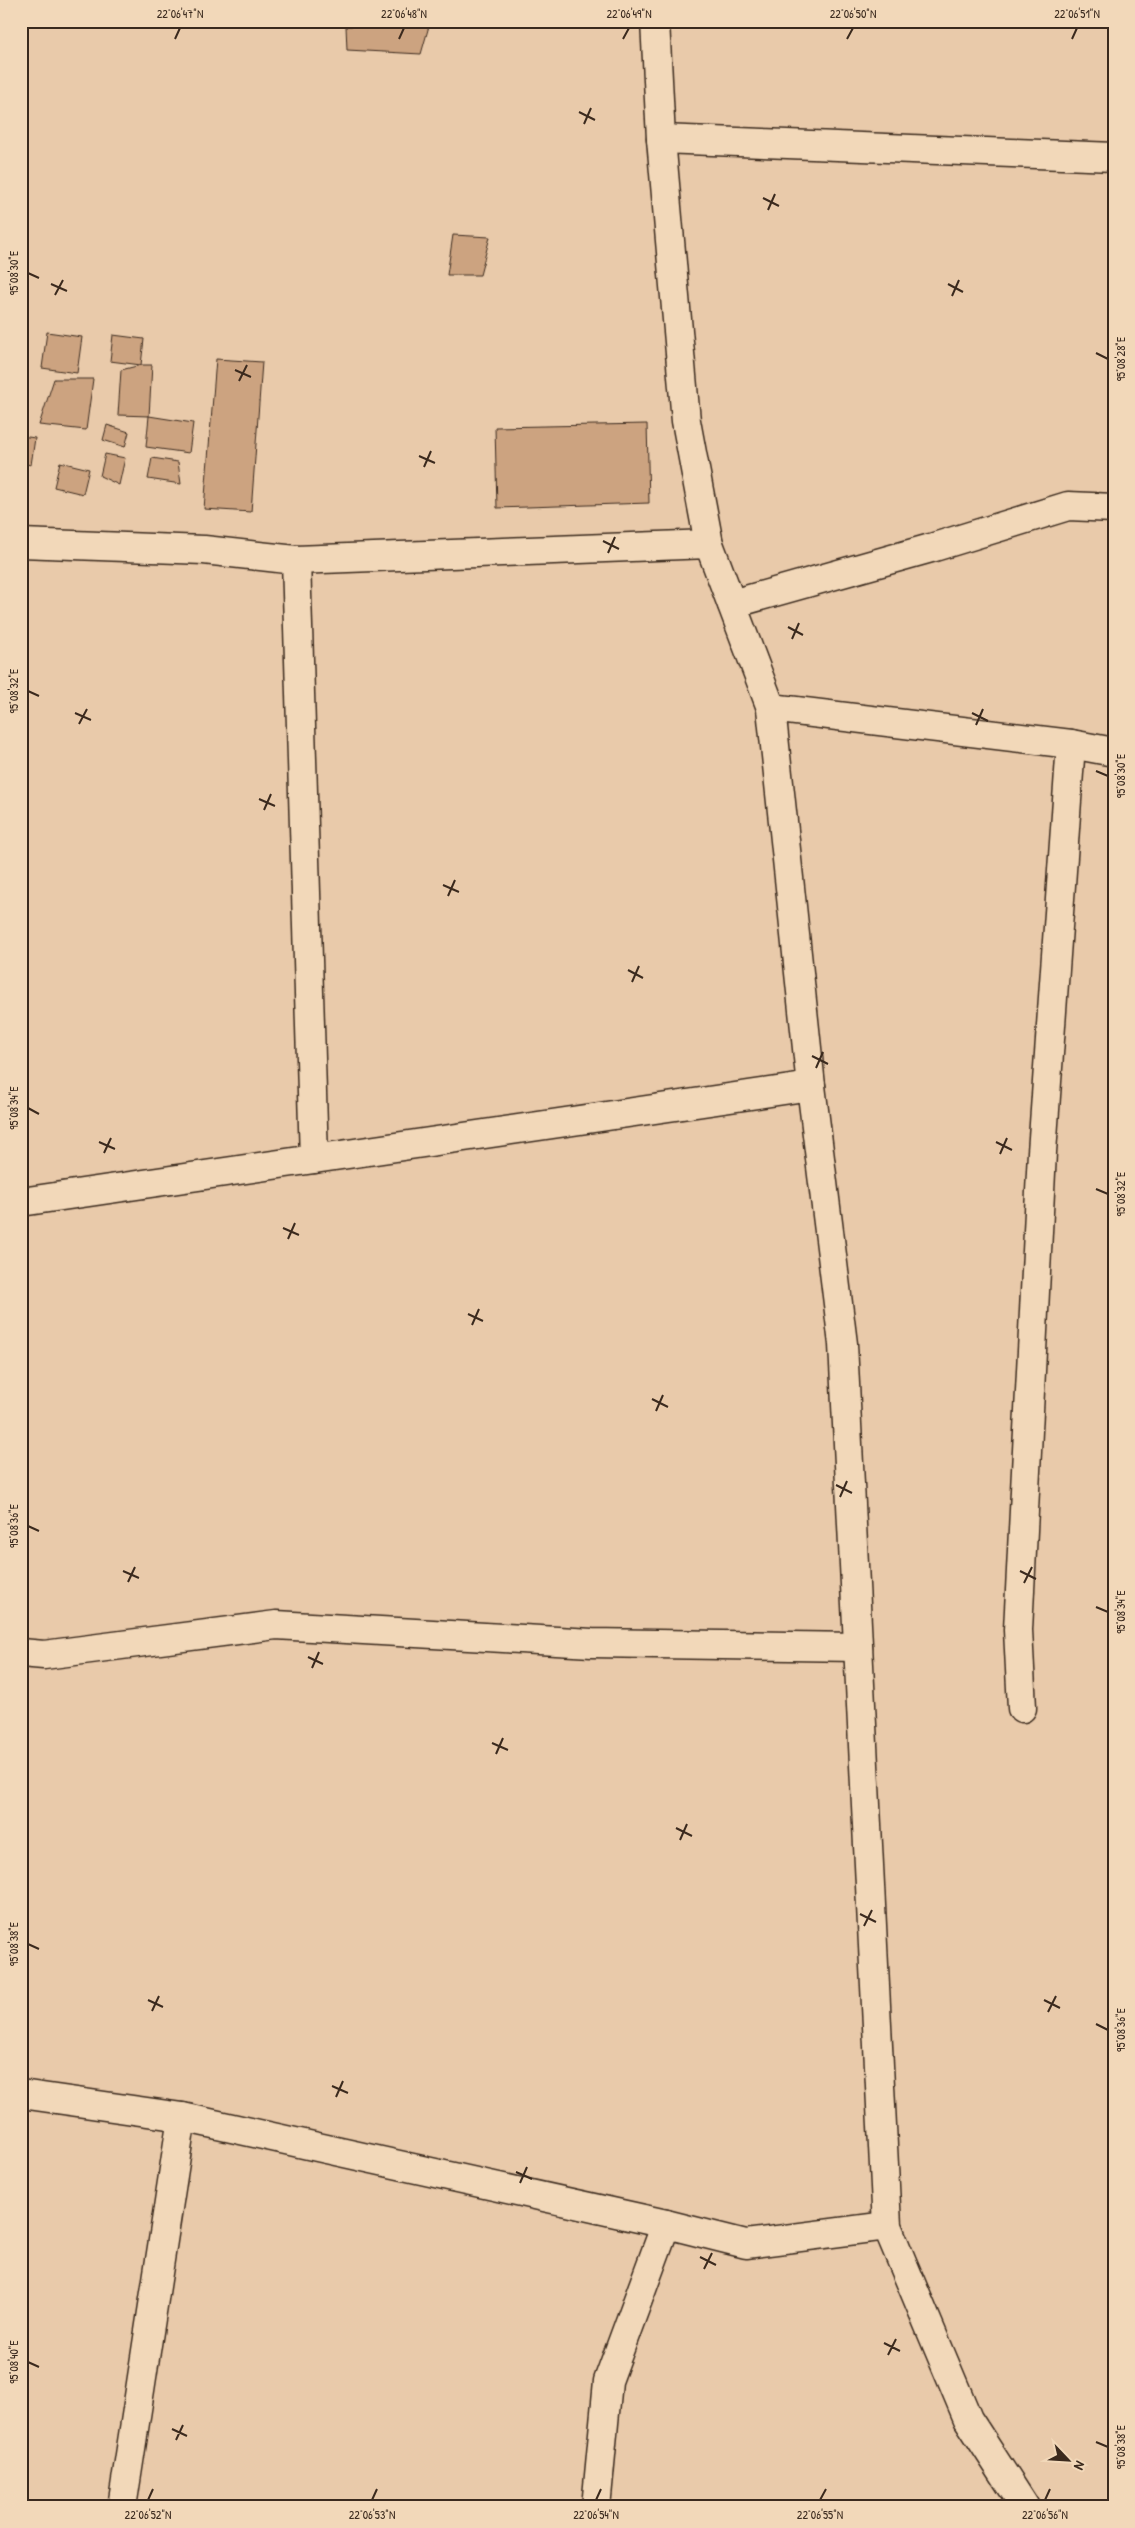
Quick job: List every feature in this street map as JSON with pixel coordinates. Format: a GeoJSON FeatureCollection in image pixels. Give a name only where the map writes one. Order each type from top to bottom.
{"type":"FeatureCollection","features":[{"type":"Feature","properties":{"kind":"street"},"geometry":{"type":"LineString","coordinates":[[655,21],[661,139],[686,421],[709,544],[771,708],[810,1086],[843,1344],[886,2226],[968,2419],[1025,2507]]}},
{"type":"Feature","properties":{"kind":"street"},"geometry":{"type":"LineString","coordinates":[[661,139],[1114,156]]}},
{"type":"Feature","properties":{"kind":"street"},"geometry":{"type":"LineString","coordinates":[[732,604],[931,548],[1068,506],[1114,508]]}},
{"type":"Feature","properties":{"kind":"street"},"geometry":{"type":"LineString","coordinates":[[21,543],[204,550],[296,560],[709,544]]}},
{"type":"Feature","properties":{"kind":"street"},"geometry":{"type":"LineString","coordinates":[[296,560],[314,1159]]}},
{"type":"Feature","properties":{"kind":"street"},"geometry":{"type":"LineString","coordinates":[[771,708],[1072,744],[1114,752]]}},
{"type":"Feature","properties":{"kind":"street"},"geometry":{"type":"LineString","coordinates":[[1022,1708],[1018,1630],[1042,1152],[1072,744]]}},
{"type":"Feature","properties":{"kind":"street"},"geometry":{"type":"LineString","coordinates":[[21,1202],[810,1086]]}},
{"type":"Feature","properties":{"kind":"street"},"geometry":{"type":"LineString","coordinates":[[21,1653],[44,1655],[276,1625],[592,1643],[858,1647]]}},
{"type":"Feature","properties":{"kind":"street"},"geometry":{"type":"LineString","coordinates":[[21,2094],[182,2117],[666,2224],[746,2244],[886,2226]]}},
{"type":"Feature","properties":{"kind":"street"},"geometry":{"type":"LineString","coordinates":[[122,2507],[182,2117]]}},
{"type":"Feature","properties":{"kind":"street"},"geometry":{"type":"LineString","coordinates":[[596,2507],[608,2381],[666,2224]]}},
{"type":"Feature","properties":{"kind":"building"},"geometry":{"type":"Polygon","coordinates":[[[346,26],[429,26],[421,54],[347,50],[346,26]]]}},
{"type":"Feature","properties":{"kind":"building"},"geometry":{"type":"Polygon","coordinates":[[[453,235],[490,237],[480,275],[447,275],[453,235]]]}},
{"type":"Feature","properties":{"kind":"building"},"geometry":{"type":"Polygon","coordinates":[[[47,332],[82,337],[77,373],[42,368],[47,332]]]}},
{"type":"Feature","properties":{"kind":"building"},"geometry":{"type":"Polygon","coordinates":[[[113,335],[144,339],[141,365],[110,361],[113,335]]]}},
{"type":"Feature","properties":{"kind":"building"},"geometry":{"type":"Polygon","coordinates":[[[216,359],[262,362],[251,512],[204,509],[216,359]]]}},
{"type":"Feature","properties":{"kind":"building"},"geometry":{"type":"Polygon","coordinates":[[[141,365],[152,365],[149,416],[118,415],[121,370],[141,365]]]}},
{"type":"Feature","properties":{"kind":"building"},"geometry":{"type":"Polygon","coordinates":[[[54,379],[93,379],[86,430],[39,425],[54,379]]]}},
{"type":"Feature","properties":{"kind":"building"},"geometry":{"type":"Polygon","coordinates":[[[149,416],[193,423],[189,453],[146,447],[149,416]]]}},
{"type":"Feature","properties":{"kind":"building"},"geometry":{"type":"Polygon","coordinates":[[[647,424],[649,503],[497,508],[495,427],[647,424]]]}},
{"type":"Feature","properties":{"kind":"building"},"geometry":{"type":"Polygon","coordinates":[[[107,425],[129,432],[125,447],[103,440],[107,425]]]}},
{"type":"Feature","properties":{"kind":"building"},"geometry":{"type":"Polygon","coordinates":[[[21,436],[35,438],[31,465],[21,463],[21,436]]]}},
{"type":"Feature","properties":{"kind":"building"},"geometry":{"type":"Polygon","coordinates":[[[105,454],[125,458],[119,485],[100,476],[105,454]]]}},
{"type":"Feature","properties":{"kind":"building"},"geometry":{"type":"Polygon","coordinates":[[[152,458],[178,462],[181,484],[148,479],[152,458]]]}},
{"type":"Feature","properties":{"kind":"building"},"geometry":{"type":"Polygon","coordinates":[[[60,462],[89,469],[83,494],[54,487],[60,462]]]}}]}
